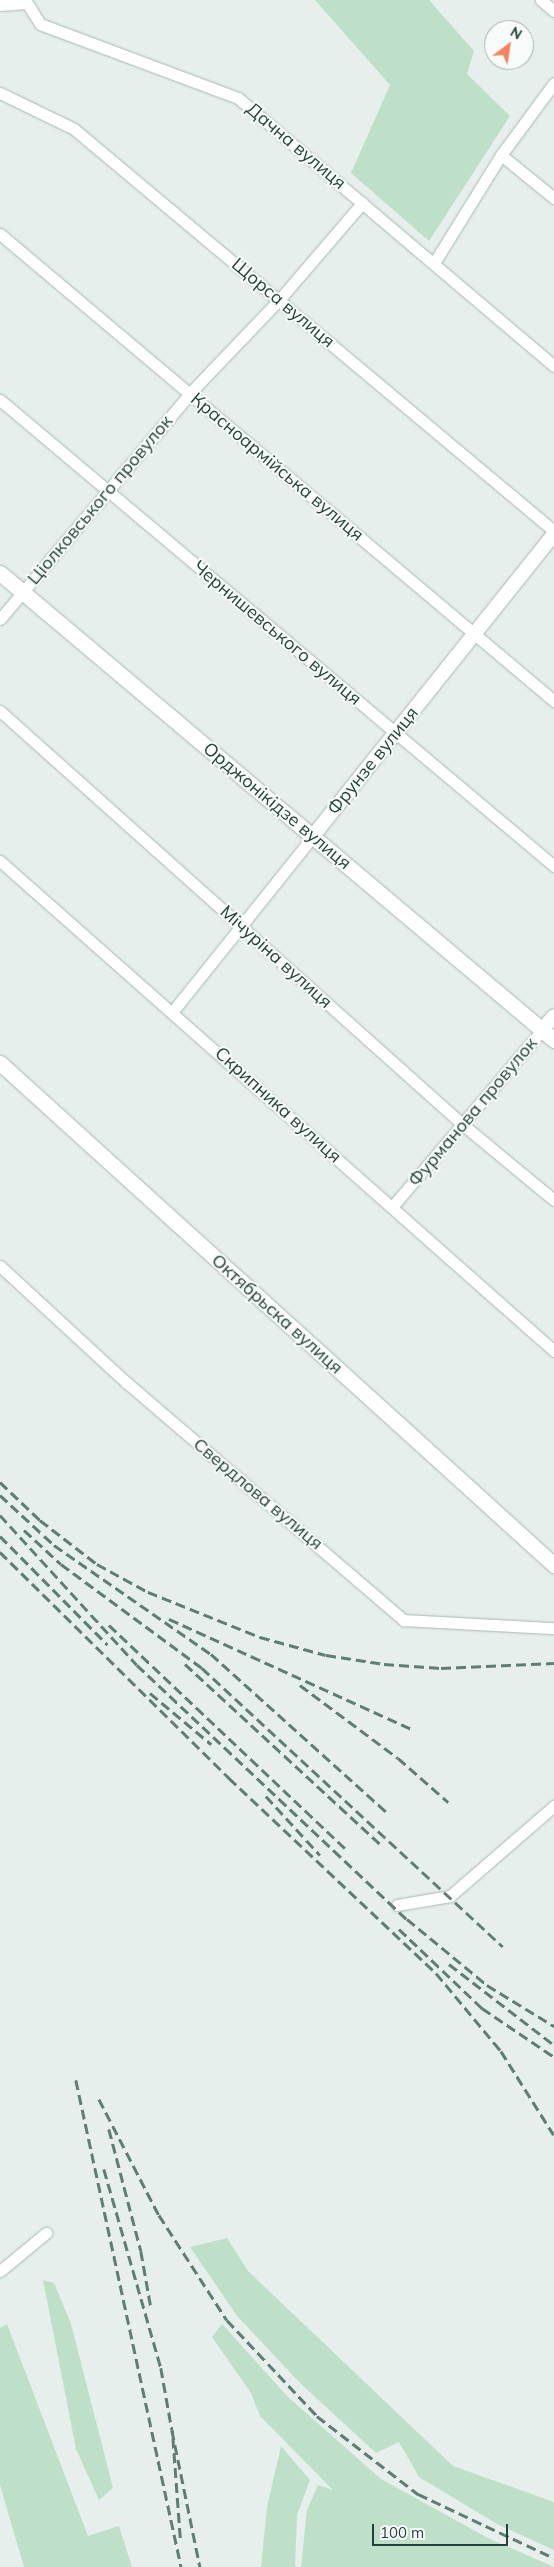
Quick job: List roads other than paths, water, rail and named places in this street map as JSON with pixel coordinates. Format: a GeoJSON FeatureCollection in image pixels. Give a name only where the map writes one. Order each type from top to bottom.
{"type":"FeatureCollection","features":[{"type":"Feature","properties":{"kind":"main road","name":"Орджонікідзе вулиця"},"geometry":{"type":"LineString","coordinates":[[0,573],[548,1035]]}},
{"type":"Feature","properties":{"kind":"main road","name":"Октябрьска вулиця"},"geometry":{"type":"LineString","coordinates":[[0,1063],[554,1565]]}},
{"type":"Feature","properties":{"kind":"street"},"geometry":{"type":"LineString","coordinates":[[541,0],[554,11]]}},
{"type":"Feature","properties":{"kind":"street","name":"Дачна вулиця"},"geometry":{"type":"LineString","coordinates":[[0,6],[26,3],[40,24],[238,98],[554,366]]}},
{"type":"Feature","properties":{"kind":"street"},"geometry":{"type":"LineString","coordinates":[[434,263],[501,155],[554,83]]}},
{"type":"Feature","properties":{"kind":"street","name":"Щорса вулиця"},"geometry":{"type":"LineString","coordinates":[[0,93],[74,129],[554,532]]}},
{"type":"Feature","properties":{"kind":"street"},"geometry":{"type":"LineString","coordinates":[[501,155],[554,198]]}},
{"type":"Feature","properties":{"kind":"street","name":"Ціолковського провулок"},"geometry":{"type":"LineString","coordinates":[[0,619],[190,393],[279,300],[362,203]]}},
{"type":"Feature","properties":{"kind":"street","name":"Красноармійська вулиця"},"geometry":{"type":"LineString","coordinates":[[0,234],[554,701]]}},
{"type":"Feature","properties":{"kind":"street","name":"Чернишевського вулиця"},"geometry":{"type":"LineString","coordinates":[[0,400],[554,866]]}},
{"type":"Feature","properties":{"kind":"street","name":"Фрунзе вулиця"},"geometry":{"type":"LineString","coordinates":[[173,1011],[397,733],[473,631],[554,532]]}},
{"type":"Feature","properties":{"kind":"street","name":"Мічуріна вулиця"},"geometry":{"type":"LineString","coordinates":[[0,711],[462,1124],[554,1200]]}},
{"type":"Feature","properties":{"kind":"street","name":"Скрипника вулиця"},"geometry":{"type":"LineString","coordinates":[[0,862],[173,1011],[554,1351]]}},
{"type":"Feature","properties":{"kind":"street","name":"Фурманова провулок"},"geometry":{"type":"LineString","coordinates":[[392,1207],[462,1124],[548,1035],[554,1016]]}},
{"type":"Feature","properties":{"kind":"street","name":"Свердлова вулиця"},"geometry":{"type":"LineString","coordinates":[[0,1266],[128,1383],[404,1620],[554,1628]]}},
{"type":"Feature","properties":{"kind":"street"},"geometry":{"type":"LineString","coordinates":[[397,1905],[450,1896],[554,1806]]}},
{"type":"Feature","properties":{"kind":"street"},"geometry":{"type":"LineString","coordinates":[[0,2271],[46,2233]]}},
{"type":"Feature","properties":{"kind":"railway"},"geometry":{"type":"LineString","coordinates":[[0,1482],[40,1520],[97,1564],[148,1592],[260,1637],[326,1655],[384,1664],[441,1668],[554,1663]]}},
{"type":"Feature","properties":{"kind":"railway"},"geometry":{"type":"LineString","coordinates":[[0,1495],[54,1545],[211,1654],[389,1814]]}},
{"type":"Feature","properties":{"kind":"railway"},"geometry":{"type":"LineString","coordinates":[[0,1515],[137,1665],[407,1919],[487,1985],[554,2026]]}},
{"type":"Feature","properties":{"kind":"railway"},"geometry":{"type":"LineString","coordinates":[[24,1530],[61,1564],[202,1668],[503,1947]]}},
{"type":"Feature","properties":{"kind":"railway"},"geometry":{"type":"LineString","coordinates":[[0,1536],[108,1645]]}},
{"type":"Feature","properties":{"kind":"railway"},"geometry":{"type":"LineString","coordinates":[[0,1552],[229,1778],[436,1973],[501,2051],[554,2135]]}},
{"type":"Feature","properties":{"kind":"railway"},"geometry":{"type":"LineString","coordinates":[[169,1619],[414,1730]]}},
{"type":"Feature","properties":{"kind":"railway"},"geometry":{"type":"LineString","coordinates":[[109,1625],[345,1848]]}},
{"type":"Feature","properties":{"kind":"railway"},"geometry":{"type":"LineString","coordinates":[[185,1664],[380,1844]]}},
{"type":"Feature","properties":{"kind":"railway"},"geometry":{"type":"LineString","coordinates":[[300,1685],[398,1758],[448,1802]]}},
{"type":"Feature","properties":{"kind":"railway"},"geometry":{"type":"LineString","coordinates":[[150,1693],[211,1744]]}},
{"type":"Feature","properties":{"kind":"railway"},"geometry":{"type":"LineString","coordinates":[[266,1796],[320,1855]]}},
{"type":"Feature","properties":{"kind":"railway"},"geometry":{"type":"LineString","coordinates":[[399,1929],[482,2008],[554,2057]]}},
{"type":"Feature","properties":{"kind":"railway"},"geometry":{"type":"LineString","coordinates":[[449,1964],[554,2045]]}},
{"type":"Feature","properties":{"kind":"railway"},"geometry":{"type":"LineString","coordinates":[[76,2080],[181,2567]]}},
{"type":"Feature","properties":{"kind":"railway"},"geometry":{"type":"LineString","coordinates":[[99,2099],[159,2215],[227,2320],[317,2416],[418,2494],[554,2558]]}},
{"type":"Feature","properties":{"kind":"railway"},"geometry":{"type":"LineString","coordinates":[[109,2129],[141,2251],[151,2307]]}},
{"type":"Feature","properties":{"kind":"railway"},"geometry":{"type":"LineString","coordinates":[[104,2169],[161,2368],[172,2430]]}},
{"type":"Feature","properties":{"kind":"railway"},"geometry":{"type":"LineString","coordinates":[[180,2538],[172,2430],[200,2567]]}}]}
